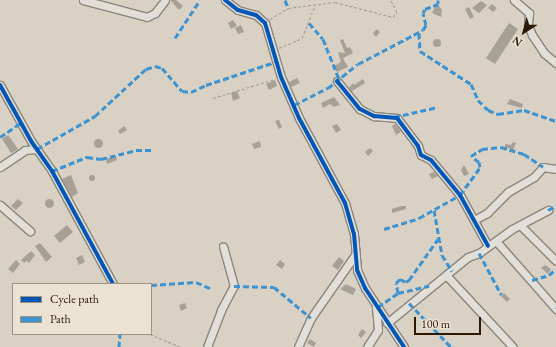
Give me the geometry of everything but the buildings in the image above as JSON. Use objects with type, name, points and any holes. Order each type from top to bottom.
[{"type":"street","points":[[83,0],[147,17],[155,12],[165,0]]},
{"type":"street","points":[[225,0],[238,10],[256,15],[265,23],[275,49],[282,77],[318,156],[345,203],[354,234],[357,270],[387,323],[404,347]]},
{"type":"street","points":[[514,0],[529,13],[528,25],[532,35],[544,53],[556,63]]},
{"type":"street","points":[[337,82],[360,109],[374,116],[397,118],[418,146],[421,155],[431,160],[460,195],[488,246]]},
{"type":"street","points":[[0,85],[37,149],[52,171],[112,283]]},
{"type":"street","points":[[0,167],[25,150],[37,149]]},
{"type":"street","points":[[474,220],[490,210],[508,192],[527,182],[543,167],[556,169]]},
{"type":"street","points":[[0,205],[30,231]]},
{"type":"street","points":[[387,323],[429,286],[446,275],[468,257],[548,210]]},
{"type":"street","points":[[520,226],[556,261]]},
{"type":"street","points":[[496,241],[556,309]]},
{"type":"street","points":[[208,347],[218,316],[234,286],[223,246]]},
{"type":"street","points":[[298,347],[312,318],[355,255]]},
{"type":"street","points":[[446,275],[513,347]]},
{"type":"street","points":[[366,347],[378,330],[376,304]]},
{"type":"path","points":[[265,23],[288,8],[335,2],[348,4],[388,17],[393,17],[397,12],[391,0]]},
{"type":"path","points":[[275,49],[302,38],[316,4]]},
{"type":"path","points":[[213,98],[282,77]]},
{"type":"path","points":[[152,335],[181,347]]},
{"type":"marked path","points":[[175,38],[200,0]]},
{"type":"marked path","points":[[285,0],[288,8]]},
{"type":"marked path","points":[[294,105],[328,88],[358,64],[423,30],[426,25],[423,13],[425,9],[438,4],[438,0]]},
{"type":"marked path","points":[[309,23],[323,39],[339,79]]},
{"type":"marked path","points":[[419,33],[420,51],[471,84],[478,100],[488,110],[498,114],[524,110],[556,121]]},
{"type":"marked path","points":[[37,149],[95,116],[146,69],[155,66],[162,68],[182,91],[191,92],[206,85],[278,61]]},
{"type":"marked path","points":[[394,117],[438,107]]},
{"type":"marked path","points":[[0,137],[21,123]]},
{"type":"marked path","points":[[384,229],[419,218],[460,195],[480,167],[479,162],[471,156],[482,149],[501,147],[524,154],[543,167]]},
{"type":"marked path","points":[[52,171],[87,157],[101,159],[136,150],[154,150]]},
{"type":"marked path","points":[[548,210],[556,206]]},
{"type":"marked path","points":[[434,210],[442,255],[452,271]]},
{"type":"marked path","points":[[398,293],[396,283],[400,279],[406,282],[409,280],[438,239]]},
{"type":"marked path","points":[[479,253],[501,294]]},
{"type":"marked path","points":[[532,280],[549,275],[556,269]]},
{"type":"marked path","points":[[152,285],[196,282],[212,289]]},
{"type":"marked path","points":[[234,286],[274,287],[311,318]]},
{"type":"marked path","points":[[378,307],[398,293],[429,286]]},
{"type":"marked path","points":[[409,303],[451,347]]},
{"type":"marked path","points":[[119,347],[120,335]]},
{"type":"cycle path","points":[[225,0],[238,10],[256,15],[265,23],[281,77],[299,118],[345,203],[354,234],[357,270],[365,288],[404,347]]},
{"type":"cycle path","points":[[337,81],[360,109],[374,116],[397,118],[418,146],[421,155],[431,160],[460,195],[488,246]]},
{"type":"cycle path","points":[[0,85],[31,141],[52,171],[112,283]]}]
